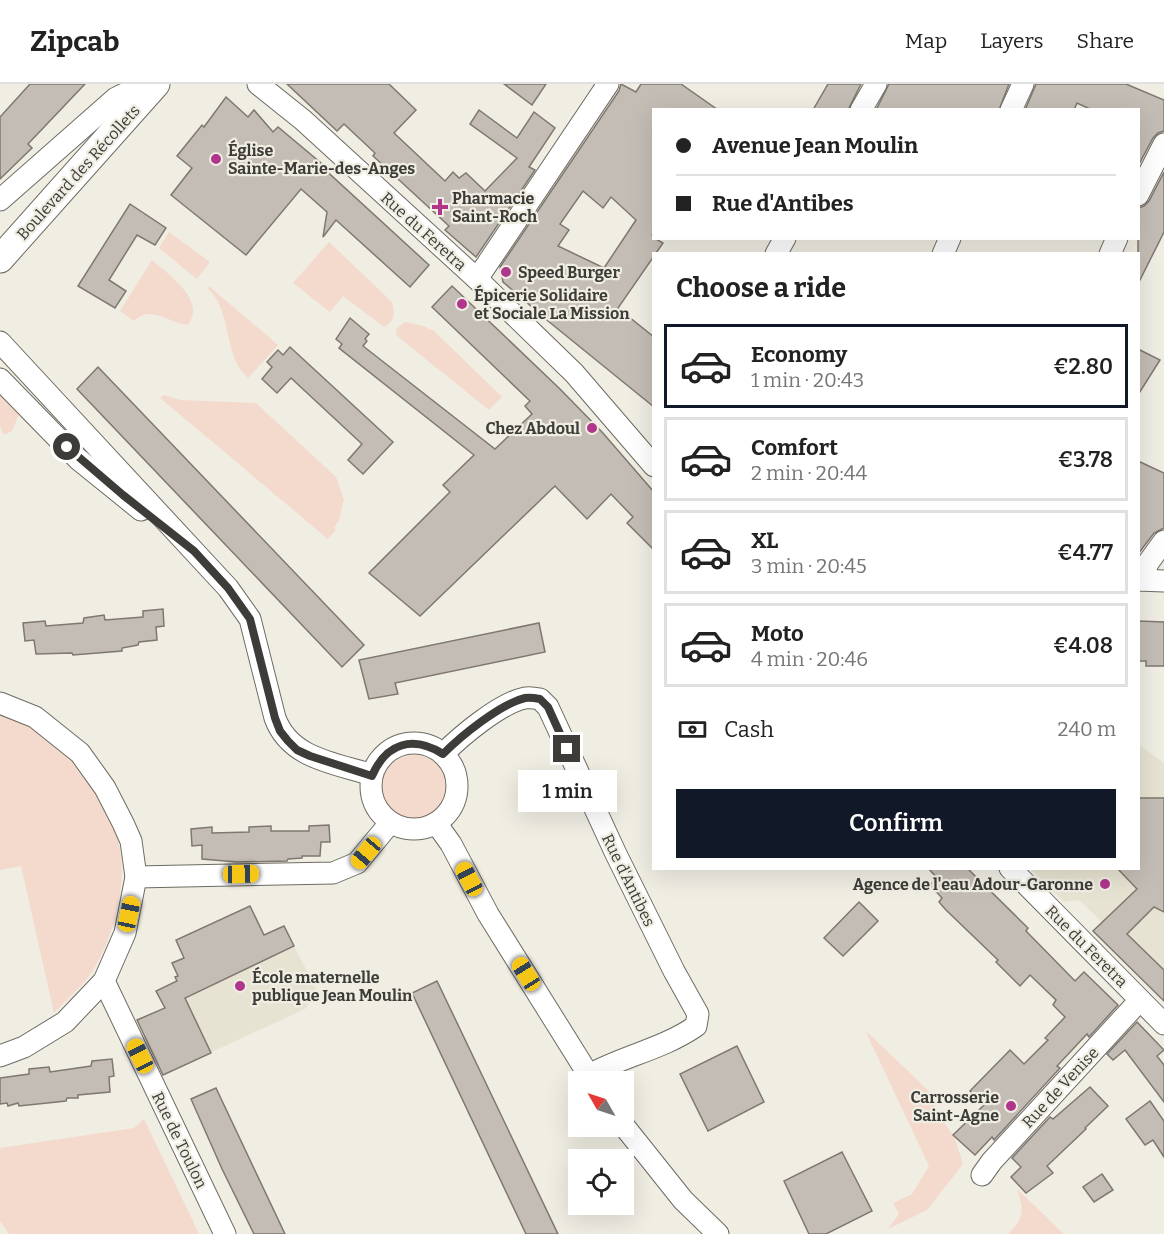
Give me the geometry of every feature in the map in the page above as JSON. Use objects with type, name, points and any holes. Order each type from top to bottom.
[{"type":"main road","name":"Boulevard des Récollets","points":[[0,259],[156,84]]},
{"type":"street","points":[[0,200],[116,98],[145,84]]},
{"type":"street","name":"Rue du Feretra","points":[[258,84],[303,120],[477,279],[574,373],[650,454]]},
{"type":"street","points":[[477,279],[607,84]]},
{"type":"street","points":[[862,108],[876,84]]},
{"type":"street","points":[[1012,108],[1023,84]]},
{"type":"street","points":[[1140,191],[1164,144]]},
{"type":"street","points":[[37,168],[60,191]]},
{"type":"street","points":[[0,342],[228,588],[250,619],[280,731],[297,750],[372,776]]},
{"type":"street","points":[[0,379],[78,459],[194,551]]},
{"type":"street","points":[[1164,540],[1148,563],[1140,580],[1164,581]]},
{"type":"street","name":"Rue d'Antibes","points":[[443,754],[459,737],[504,707],[526,698],[540,699],[548,707],[616,854],[698,1014],[696,1026],[678,1038],[607,1065],[600,1071]]},
{"type":"street","points":[[0,703],[34,717],[80,753],[105,788],[123,823],[131,841],[136,877],[125,933],[104,981],[65,1022],[24,1047],[0,1056]]},
{"type":"street","points":[[409,744],[421,744],[443,754],[455,773],[456,796],[452,807],[436,823],[425,828],[413,830],[390,823],[376,807],[371,786],[377,764],[397,747],[409,744]]},
{"type":"street","points":[[136,877],[333,873],[357,864],[390,823]]},
{"type":"street","points":[[436,823],[451,844],[488,914],[587,1071]]},
{"type":"street","name":"Rue du Feretra","points":[[1012,870],[1164,1024]]},
{"type":"street","name":"Rue de Toulon","points":[[104,981],[225,1234]]},
{"type":"street","name":"Rue de Venise","points":[[982,1175],[992,1161],[1140,1000]]},
{"type":"street","points":[[633,1137],[683,1200],[718,1234]]},
{"type":"shaded area","points":[[169,232],[210,262],[197,279],[159,248]]},
{"type":"shaded area","points":[[329,242],[392,302],[393,316],[388,325],[384,327],[343,296],[330,312],[293,283]]},
{"type":"shaded area","points":[[152,260],[183,288],[189,297],[193,306],[193,316],[188,325],[153,314],[140,316],[134,321],[120,311]]},
{"type":"shaded area","points":[[209,286],[278,345],[248,378],[239,368],[234,357],[220,306],[208,289]]},
{"type":"shaded area","points":[[405,322],[434,331],[502,397],[489,410],[397,336],[396,329]]},
{"type":"shaded area","points":[[0,385],[22,407],[12,431],[4,435],[0,427]]},
{"type":"shaded area","points":[[164,395],[180,400],[256,403],[336,477],[344,500],[339,520],[334,528],[336,530],[328,539],[160,398]]},
{"type":"shaded area","points":[[0,709],[32,725],[62,747],[95,790],[113,824],[118,841],[122,877],[110,934],[91,973],[54,1013],[21,866],[0,870]]},
{"type":"shaded area","name":"Agence de l'eau Adour-Garonne","points":[[1140,746],[1164,763],[1164,1001],[1093,931],[1102,922],[1079,900],[1064,902],[1032,870],[1140,870]]},
{"type":"shaded area","points":[[408,755],[420,755],[437,764],[444,775],[446,787],[444,799],[437,810],[420,819],[408,819],[396,814],[387,805],[382,793],[382,781],[387,769],[396,760]]},
{"type":"shaded area","name":"École maternelle publique Jean Moulin","points":[[250,906],[264,935],[284,926],[317,991],[305,1009],[162,1075],[137,1021],[165,1008],[156,991],[177,981],[178,976],[172,963],[184,957],[176,940]]},
{"type":"shaded area","points":[[865,1030],[932,1094],[936,1112],[954,1136],[963,1164],[927,1210],[888,1229],[899,1214],[893,1203],[912,1194],[929,1166]]},
{"type":"shaded area","points":[[144,1119],[199,1234],[9,1234],[0,1221],[0,1148],[134,1128]]},
{"type":"shaded area","points":[[1017,1189],[1064,1234],[1008,1234],[1018,1223],[1022,1213]]},
{"type":"building","points":[[30,84],[85,84],[28,144],[32,148],[0,179],[0,117]]},
{"type":"building","points":[[287,84],[389,84],[416,110],[394,133],[445,181],[453,172],[459,178],[466,173],[485,191],[517,158],[470,124],[479,110],[517,138],[534,112],[555,128],[529,167],[535,170],[476,257],[445,230],[449,226],[373,156],[375,153],[344,124],[337,131]]},
{"type":"building","points":[[504,84],[546,84],[532,105]]},
{"type":"building","points":[[621,84],[636,92],[641,84],[681,84],[715,108],[652,108],[652,240],[663,243],[657,252],[652,252],[652,259],[618,308],[652,335],[652,405],[503,282],[500,267],[619,91]],"holes":[[[583,191],[603,208],[611,197],[636,220],[604,268],[558,246],[569,230],[560,224]]]},
{"type":"building","points":[[828,84],[861,84],[849,108],[814,108]]},
{"type":"building","points":[[889,84],[1009,84],[1000,108],[877,108]]},
{"type":"building","points":[[1036,84],[1126,84],[1164,100],[1164,131],[1153,138],[1140,162],[1140,108],[1088,108],[1077,103],[1075,108],[1026,108]]},
{"type":"building","points":[[226,97],[248,117],[254,110],[273,132],[278,127],[321,163],[320,165],[429,265],[410,287],[336,220],[323,237],[327,212],[301,189],[246,255],[171,195],[192,168],[177,156],[202,125],[204,127]]},
{"type":"building","points":[[1164,172],[1164,232],[1140,280],[1138,240],[1140,240],[1140,207],[1149,201]]},
{"type":"building","points":[[130,204],[166,228],[155,245],[137,235],[109,280],[126,291],[115,308],[78,286]]},
{"type":"building","points":[[452,286],[602,432],[652,490],[652,548],[627,523],[633,517],[611,494],[587,519],[555,486],[420,616],[369,573],[450,492],[443,485],[474,455],[339,348],[342,344],[336,339],[350,318],[369,334],[363,346],[495,449],[532,414],[525,406],[530,401],[432,307]]},
{"type":"building","points":[[290,347],[393,442],[363,474],[348,460],[362,444],[291,378],[277,393],[262,379],[272,367],[267,362],[278,350],[283,355]]},
{"type":"building","points":[[1140,350],[1160,360],[1140,392]]},
{"type":"building","points":[[98,367],[364,645],[342,667],[77,389]]},
{"type":"building","points":[[1140,462],[1164,473],[1164,528],[1154,533],[1140,551]]},
{"type":"building","points":[[163,609],[164,626],[156,627],[157,640],[139,642],[138,645],[122,648],[122,651],[73,655],[72,653],[36,654],[34,640],[25,641],[23,623],[45,621],[46,626],[83,623],[84,618],[104,615],[105,620],[143,617],[143,611]]},
{"type":"building","points":[[1140,621],[1164,622],[1164,666],[1146,666],[1146,661],[1140,661]]},
{"type":"building","points":[[539,623],[545,652],[395,683],[398,694],[369,699],[359,660]]},
{"type":"building","points":[[1140,798],[1164,798],[1164,912],[1154,907],[1127,934],[1164,970],[1164,1001],[1093,931],[1137,889],[1119,870],[1140,870]]},
{"type":"building","points":[[329,825],[330,842],[321,842],[320,856],[302,856],[302,858],[287,861],[237,862],[202,859],[202,845],[192,846],[191,829],[212,827],[212,833],[249,832],[249,827],[271,826],[271,831],[309,831],[309,826]]},
{"type":"building","points":[[930,870],[969,870],[1028,928],[1026,931],[1075,981],[1084,972],[1118,1005],[1089,1037],[1087,1034],[1057,1066],[1060,1068],[994,1140],[992,1137],[975,1155],[953,1135],[984,1105],[970,1091],[1010,1050],[1024,1064],[1048,1040],[1045,1038],[1065,1017],[1053,1005],[1056,1000],[1030,975],[1020,986],[996,962],[998,960],[946,910],[939,902],[942,898],[930,885],[937,878]]},
{"type":"building","points":[[859,902],[878,921],[843,956],[824,938]]},
{"type":"building","points":[[250,906],[264,935],[284,926],[294,946],[185,998],[211,1053],[163,1075],[137,1020],[165,1008],[156,991],[177,981],[175,977],[178,976],[172,963],[184,958],[176,940]]},
{"type":"building","points":[[437,981],[558,1234],[526,1234],[412,993]]},
{"type":"building","points":[[1137,1022],[1164,1050],[1157,1056],[1164,1065],[1164,1102],[1125,1050],[1113,1060],[1107,1054]]},
{"type":"building","points":[[737,1046],[764,1102],[708,1131],[680,1074]]},
{"type":"building","points":[[112,1059],[114,1076],[109,1077],[110,1092],[78,1095],[78,1098],[67,1098],[66,1101],[19,1106],[18,1103],[8,1106],[7,1103],[0,1104],[0,1078],[29,1074],[29,1069],[49,1067],[50,1072],[91,1066],[92,1061]]},
{"type":"building","points":[[1090,1087],[1108,1106],[1047,1166],[1053,1173],[1026,1193],[1011,1177],[1021,1167],[1012,1158],[1050,1117],[1053,1119]]},
{"type":"building","points":[[216,1088],[285,1234],[254,1234],[222,1169],[191,1099]]},
{"type":"building","points":[[1150,1101],[1164,1121],[1164,1157],[1153,1140],[1145,1145],[1126,1119]]},
{"type":"building","points":[[842,1152],[872,1211],[826,1234],[809,1234],[784,1181]]},
{"type":"building","points":[[1102,1174],[1113,1190],[1094,1202],[1083,1187]]},
{"type":"place","name":"Église Sainte-Marie-des-Anges","points":[[216,159]]},
{"type":"place","name":"Pharmacie Saint-Roch","points":[[440,207]]},
{"type":"place","name":"Speed Burger","points":[[506,272]]},
{"type":"place","name":"Épicerie Solidaire et Sociale La Mission","points":[[462,304]]},
{"type":"place","name":"Chez Abdoul","points":[[592,428]]},
{"type":"place","name":"Agence de l'eau Adour-Garonne","points":[[1105,884]]},
{"type":"place","name":"École maternelle publique Jean Moulin","points":[[240,986]]},
{"type":"place","name":"Carrosserie Saint-Agne","points":[[1011,1106]]},
{"type":"route","points":[[67,447],[78,459],[194,551],[228,588],[250,619],[280,731],[297,750],[372,776],[377,764],[397,747],[421,744],[443,754],[459,737],[504,707],[526,698],[540,699],[548,707],[567,749]]}]
